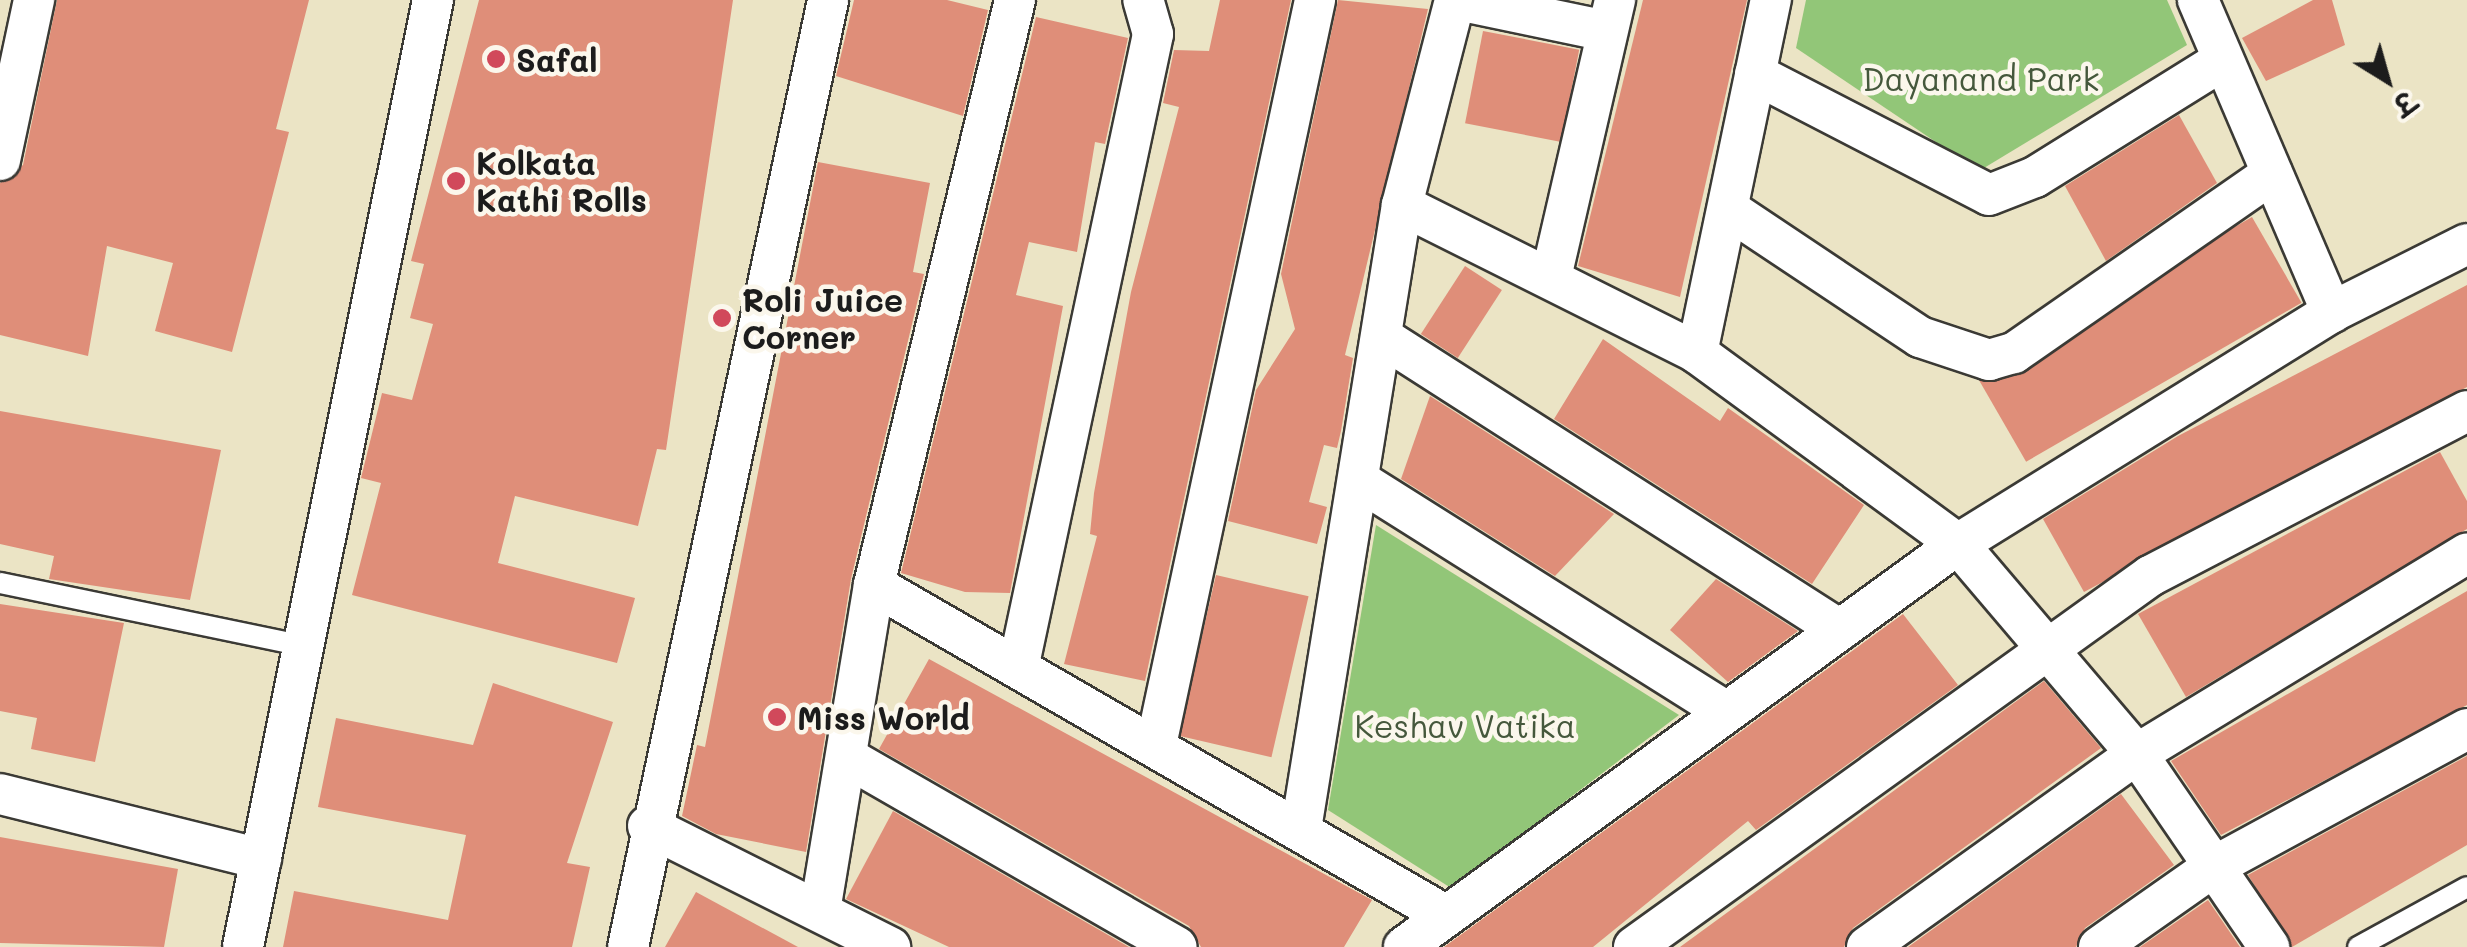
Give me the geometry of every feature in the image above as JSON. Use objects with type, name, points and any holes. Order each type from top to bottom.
[{"type":"street","points":[[0,160],[11,57],[34,0]]},
{"type":"street","points":[[244,947],[433,0]]},
{"type":"street","points":[[628,947],[648,826],[828,0]]},
{"type":"street","points":[[821,905],[874,585],[1015,0]]},
{"type":"street","points":[[1018,664],[1153,34],[1144,0]]},
{"type":"street","points":[[1156,745],[1315,0]]},
{"type":"street","points":[[1300,830],[1362,483],[1402,205],[1456,0],[1611,16],[1552,273]]},
{"type":"street","points":[[1698,353],[1771,0]]},
{"type":"street","points":[[2198,0],[2332,312]]},
{"type":"street","points":[[1755,74],[1989,195],[2036,178],[2224,60]]},
{"type":"street","points":[[1728,209],[1920,338],[1988,360],[2014,354],[2272,174]]},
{"type":"street","points":[[1402,205],[1552,273],[1698,353],[1958,544],[2054,648],[2137,754],[2269,947]]},
{"type":"street","points":[[1404,947],[1958,544],[2332,312],[2467,244]]},
{"type":"street","points":[[1384,339],[1840,630]]},
{"type":"street","points":[[1634,947],[2216,535],[2467,411]]},
{"type":"street","points":[[1362,483],[1726,712]]},
{"type":"street","points":[[1867,947],[2137,754],[2467,553]]},
{"type":"street","points":[[874,585],[1018,664],[1446,914]]},
{"type":"street","points":[[2099,947],[2213,867],[2467,730]]},
{"type":"street","points":[[848,758],[1177,947]]},
{"type":"street","points":[[0,794],[261,859]]},
{"type":"street","points":[[648,826],[821,905],[890,947]]},
{"type":"lane","points":[[0,583],[304,646]]},
{"type":"lane","points":[[2358,947],[2467,887]]},
{"type":"green space","name":"Dayanand Park","points":[[1806,0],[2167,0],[2187,45],[1979,171],[1796,48]]},
{"type":"green space","name":"Keshav Vatika","points":[[1376,525],[1679,715],[1451,888],[1328,810]]},
{"type":"building","points":[[57,0],[309,0],[276,129],[289,132],[232,352],[155,331],[173,263],[107,246],[88,356],[0,335],[0,183],[23,165]]},
{"type":"building","points":[[479,0],[733,0],[666,450],[657,449],[638,526],[515,496],[498,563],[635,598],[617,663],[352,595],[381,483],[361,478],[382,393],[412,400],[433,324],[410,318],[424,264],[411,261]]},
{"type":"building","points":[[854,0],[947,0],[988,10],[963,116],[836,76]]},
{"type":"building","points":[[1220,0],[1291,0],[1145,681],[1064,664],[1097,536],[1090,534],[1094,493],[1131,292],[1179,107],[1163,103],[1174,50],[1209,51]]},
{"type":"building","points":[[1338,0],[1428,9],[1345,355],[1353,358],[1337,448],[1324,445],[1309,502],[1327,507],[1317,544],[1228,521],[1256,390],[1295,329],[1281,274]]},
{"type":"building","points":[[1643,0],[1747,0],[1680,297],[1578,266]]},
{"type":"building","points":[[2313,0],[2332,0],[2345,45],[2266,81],[2242,38]]},
{"type":"building","points":[[1036,17],[1128,38],[1105,144],[1095,142],[1077,252],[1029,242],[1016,295],[1063,306],[1010,593],[965,592],[901,573]]},
{"type":"building","points":[[1483,31],[1579,50],[1561,142],[1465,123]]},
{"type":"building","points":[[2179,115],[2217,183],[2106,261],[2065,186]]},
{"type":"building","points":[[818,162],[930,183],[913,272],[924,274],[851,579],[806,852],[716,834],[682,816],[697,745],[705,747]]},
{"type":"building","points":[[2252,217],[2302,303],[2026,462],[1977,376]]},
{"type":"building","points":[[1465,266],[1502,290],[1458,358],[1421,334]]},
{"type":"building","points":[[2467,285],[2467,387],[2084,592],[2043,519],[2178,436]]},
{"type":"building","points":[[1603,339],[1720,421],[1728,408],[1864,505],[1812,584],[1554,419]]},
{"type":"building","points":[[1430,396],[1614,514],[1555,576],[1401,479]]},
{"type":"building","points":[[0,411],[221,450],[190,600],[49,579],[54,556],[0,544]]},
{"type":"building","points":[[2440,452],[2467,501],[2467,529],[2186,697],[2138,614]]},
{"type":"building","points":[[1216,575],[1309,596],[1271,757],[1179,736]]},
{"type":"building","points":[[1716,579],[1798,631],[1728,682],[1670,630]]},
{"type":"building","points":[[2467,591],[2467,705],[2221,835],[2171,761]]},
{"type":"building","points":[[0,604],[124,623],[95,762],[31,749],[37,718],[0,711]]},
{"type":"building","points":[[1903,614],[1958,685],[1756,830],[1748,821],[1593,947],[1444,947]]},
{"type":"building","points":[[929,659],[1372,900],[1344,947],[1201,947],[1189,926],[879,749]]},
{"type":"building","points":[[2044,681],[2101,748],[1853,928],[1844,947],[1680,947]]},
{"type":"building","points":[[493,683],[613,722],[567,863],[590,867],[572,947],[283,947],[294,891],[448,920],[466,835],[318,807],[336,718],[473,745]]},
{"type":"building","points":[[2467,756],[2467,845],[2292,947],[2248,875]]},
{"type":"building","points":[[2121,794],[2174,865],[2085,928],[2076,947],[1908,947]]},
{"type":"building","points":[[893,811],[1129,947],[949,947],[846,899]]},
{"type":"building","points":[[0,837],[178,869],[164,947],[0,943]]},
{"type":"building","points":[[696,892],[798,947],[665,947]]},
{"type":"building","points":[[2208,900],[2240,947],[2140,947]]},
{"type":"place","name":"Safal","points":[[496,59]]},
{"type":"place","name":"Kolkata Kathi Rolls","points":[[456,181]]},
{"type":"place","name":"Roli Juice Corner","points":[[722,318]]},
{"type":"place","name":"Miss World","points":[[777,717]]}]
